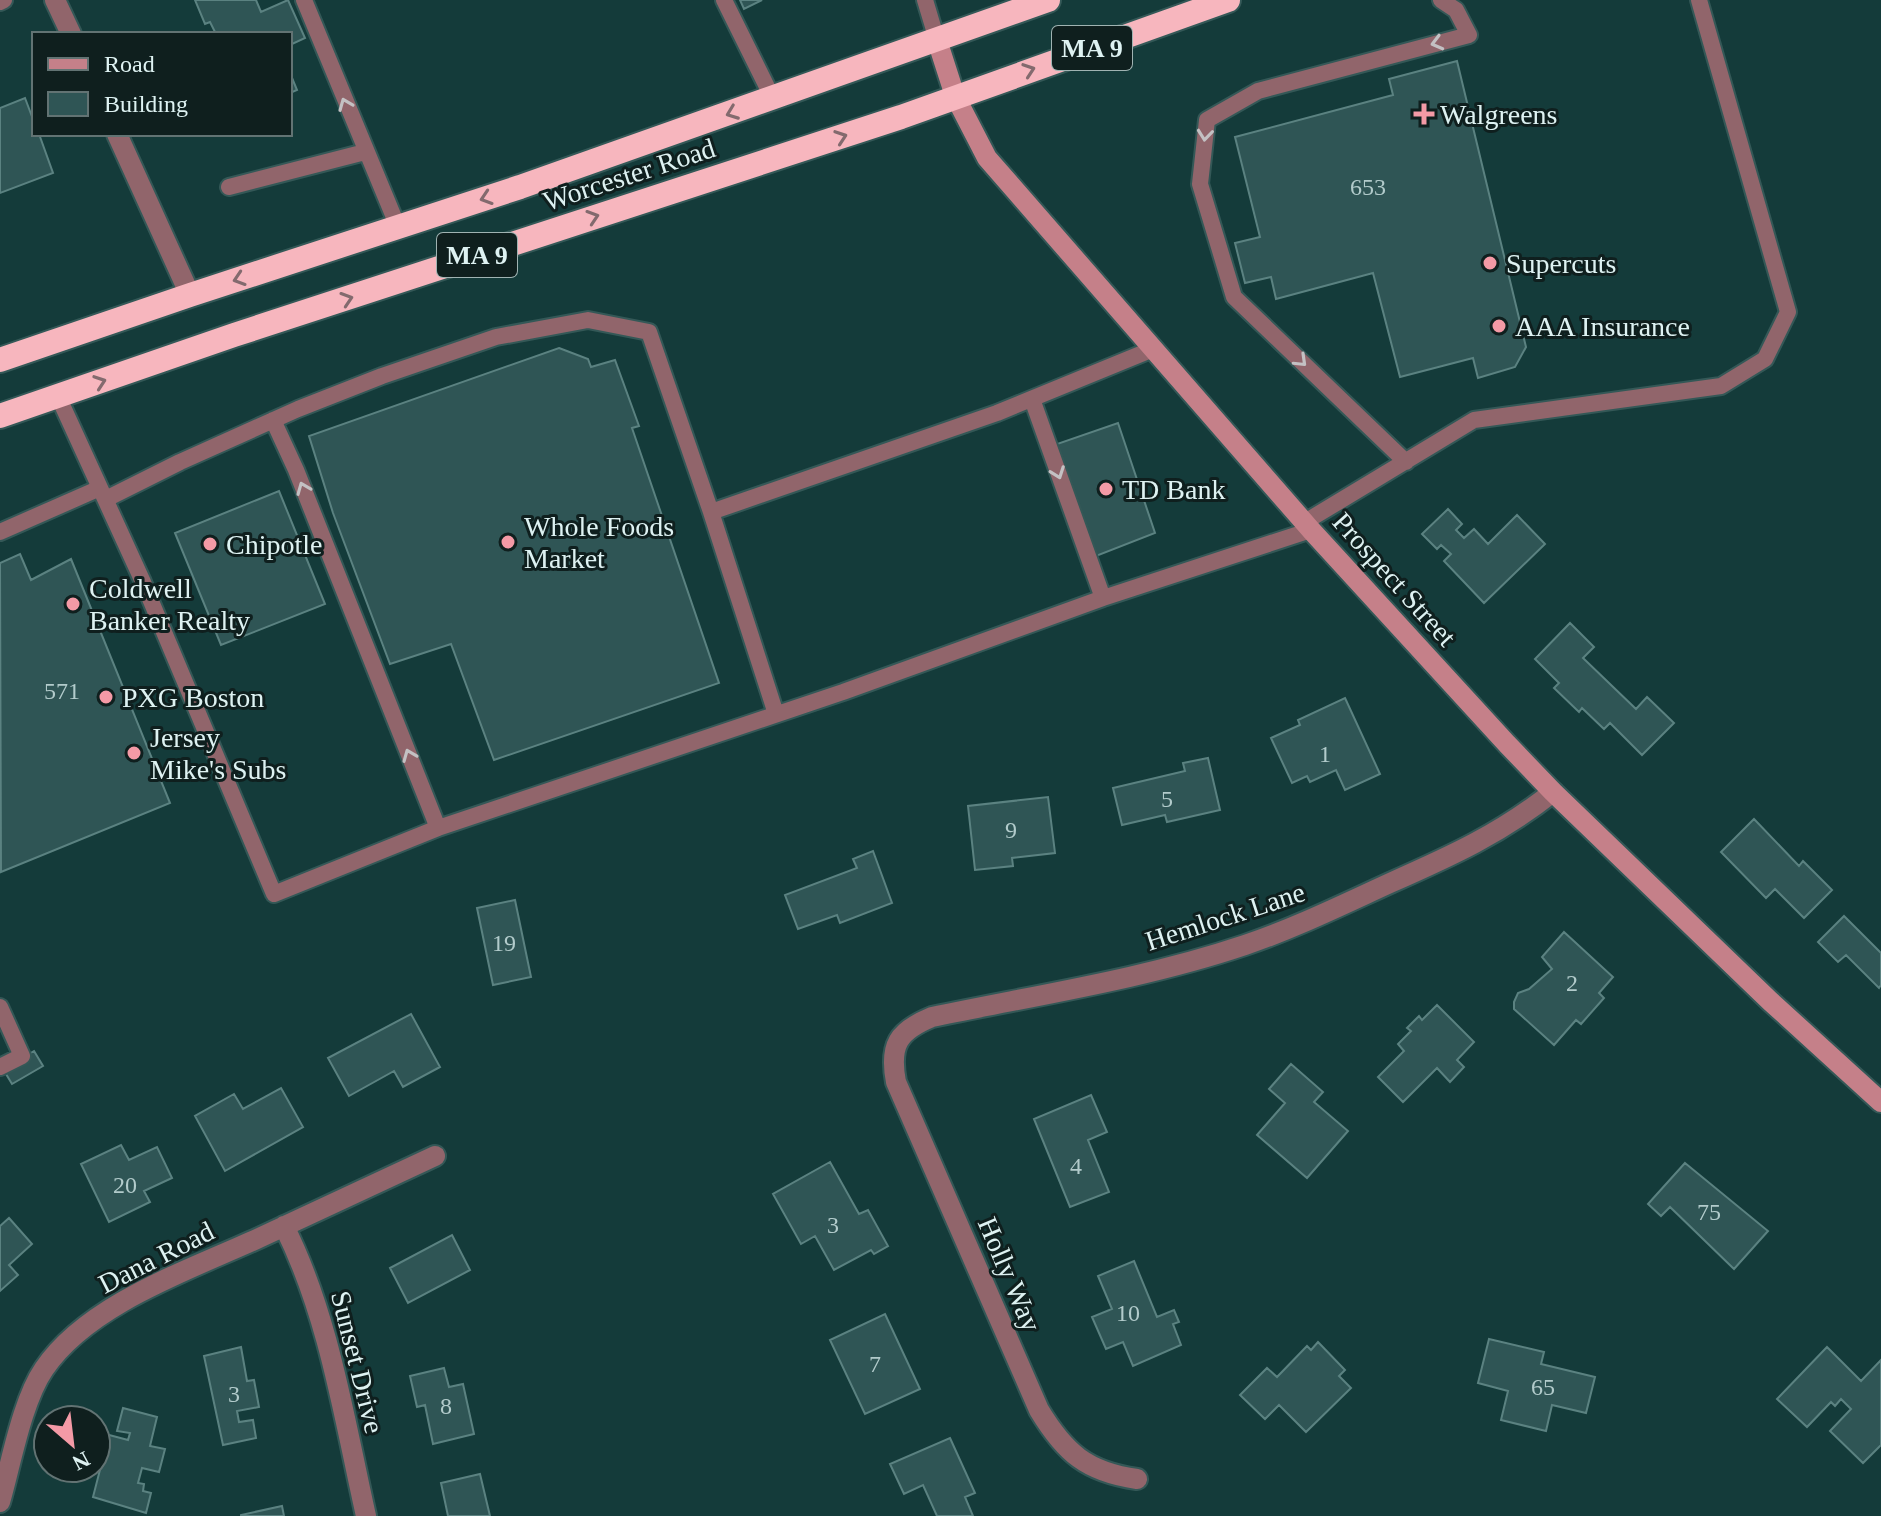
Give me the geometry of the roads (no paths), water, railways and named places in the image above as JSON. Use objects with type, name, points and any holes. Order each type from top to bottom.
[{"type":"highway","name":"Worcester Road","points":[[0,360],[549,177],[1048,0]]},
{"type":"highway","name":"Worcester Road","points":[[0,416],[234,335],[901,117],[1228,0]]},
{"type":"street","points":[[55,0],[70,32]]},
{"type":"street","name":"Prospect Street","points":[[937,40],[955,96],[987,158],[1308,526],[1553,792],[1770,1001],[1881,1102]]},
{"type":"street","points":[[118,136],[190,295]]},
{"type":"street","name":"Hemlock Lane","points":[[896,1042],[911,1026],[932,1017],[1180,965],[1246,945],[1474,845],[1529,811],[1553,792]]},
{"type":"street","name":"Holly Way","points":[[896,1042],[892,1063],[896,1082],[1039,1410],[1054,1436],[1074,1456],[1114,1476],[1137,1479]]},
{"type":"street","name":"Dana Road","points":[[0,1502],[27,1407],[41,1373],[59,1348],[88,1325],[159,1283],[435,1156]]},
{"type":"street","name":"Sunset Drive","points":[[284,1226],[299,1255],[321,1320],[366,1516]]},
{"type":"lane","points":[[304,0],[398,227]]},
{"type":"lane","points":[[724,0],[772,97]]},
{"type":"lane","points":[[925,0],[937,40]]},
{"type":"lane","points":[[1406,462],[1234,297],[1200,184],[1207,120],[1258,91],[1469,35],[1456,10],[1441,0]]},
{"type":"lane","points":[[58,396],[143,582],[274,894],[438,828],[776,714],[1308,526],[1474,420],[1721,386],[1765,359],[1788,312],[1699,0]]},
{"type":"lane","points":[[229,187],[365,152]]},
{"type":"lane","points":[[0,532],[103,494],[382,376],[496,337],[588,320],[649,332],[776,714]]},
{"type":"lane","points":[[711,512],[920,442],[1153,349]]},
{"type":"lane","points":[[1032,399],[1103,598]]},
{"type":"lane","points":[[273,420],[296,470],[438,828]]},
{"type":"lane","points":[[0,1007],[22,1056],[0,1067]]},
{"type":"place","name":"Walgreens","points":[[1424,114]]},
{"type":"place","name":"Supercuts","points":[[1490,263]]},
{"type":"place","name":"AAA Insurance","points":[[1499,326]]},
{"type":"place","name":"TD Bank","points":[[1106,489]]},
{"type":"place","name":"Whole Foods Market","points":[[508,542]]},
{"type":"place","name":"Chipotle","points":[[210,544]]},
{"type":"place","name":"Coldwell Banker Realty","points":[[73,604]]},
{"type":"place","name":"PXG Boston","points":[[106,697]]},
{"type":"place","name":"Jersey Mike's Subs","points":[[134,753]]}]
